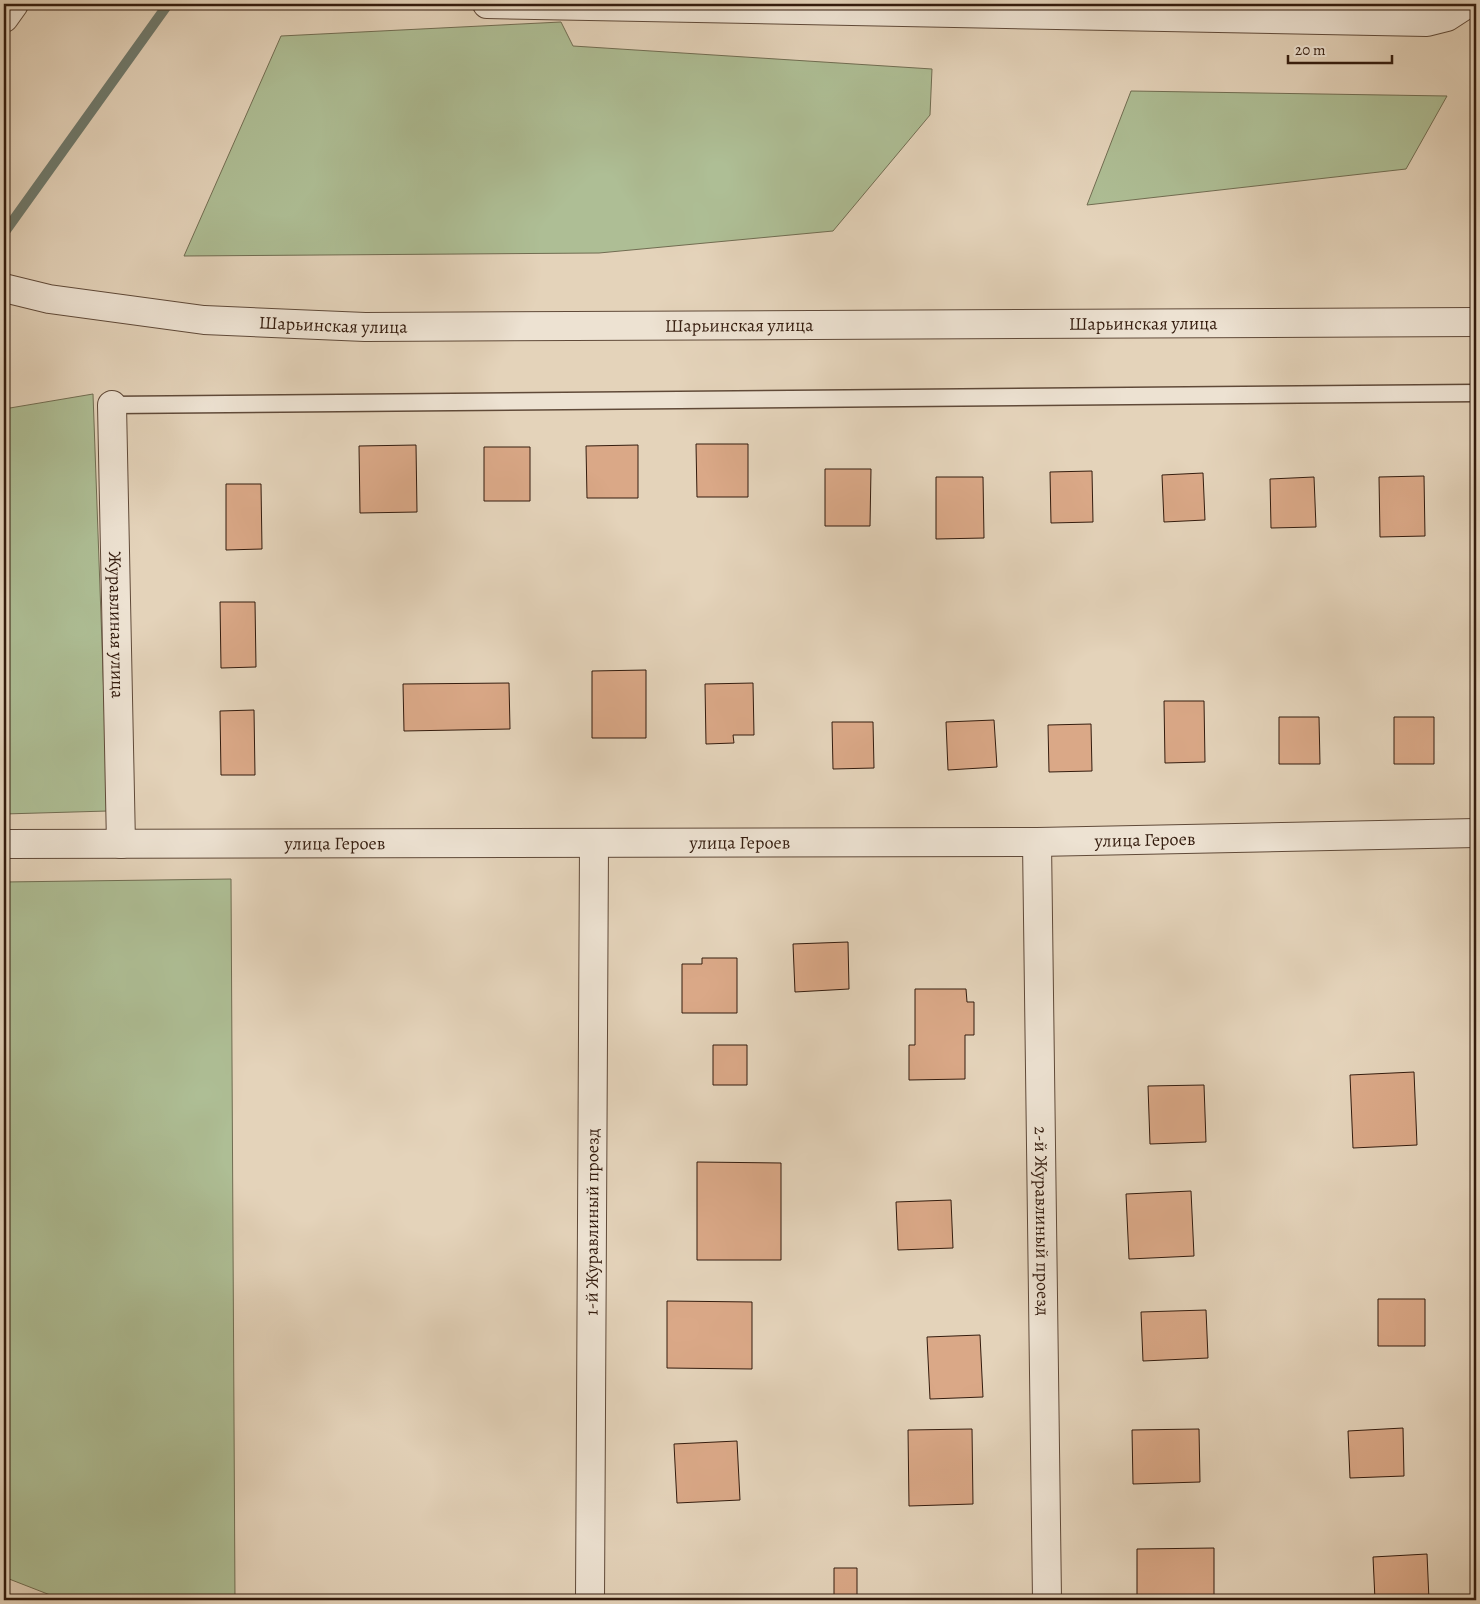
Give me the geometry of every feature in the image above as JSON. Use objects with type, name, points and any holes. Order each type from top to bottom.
[{"type":"street","points":[[4,18],[14,4]]},
{"type":"street","points":[[487,4],[877,7],[1427,22],[1448,17],[1467,4]]},
{"type":"street","name":"Шарьинская улица","points":[[4,288],[49,299],[204,320],[365,327],[1476,322]]},
{"type":"street","name":"Журавлиная улица","points":[[112,405],[121,844]]},
{"type":"street","name":"улица Героев","points":[[4,844],[1037,842],[1476,833]]},
{"type":"street","name":"2-й Журавлиный проезд","points":[[1037,842],[1047,1600]]},
{"type":"street","name":"1-й Журавлиный проезд","points":[[590,1600],[594,844]]},
{"type":"lane","points":[[112,405],[1476,393]]},
{"type":"green space","points":[[561,22],[573,46],[932,69],[930,115],[833,231],[599,253],[184,256],[281,36]]},
{"type":"green space","points":[[1131,91],[1447,96],[1406,169],[1087,205]]},
{"type":"green space","points":[[93,394],[108,811],[4,814],[4,409]]},
{"type":"green space","points":[[231,879],[235,1600],[63,1600],[4,1577],[4,882]]},
{"type":"building","points":[[696,444],[748,444],[748,497],[697,497]]},
{"type":"building","points":[[416,445],[417,512],[360,513],[359,446]]},
{"type":"building","points":[[638,445],[638,498],[587,498],[586,446]]},
{"type":"building","points":[[484,447],[530,447],[530,501],[484,501]]},
{"type":"building","points":[[825,469],[871,469],[870,526],[825,526]]},
{"type":"building","points":[[1092,471],[1093,522],[1051,523],[1050,472]]},
{"type":"building","points":[[1203,473],[1205,520],[1164,522],[1162,475]]},
{"type":"building","points":[[1424,476],[1425,536],[1380,537],[1379,477]]},
{"type":"building","points":[[936,477],[983,477],[984,538],[936,539]]},
{"type":"building","points":[[1314,477],[1316,527],[1271,528],[1270,479]]},
{"type":"building","points":[[226,484],[261,484],[262,549],[226,550]]},
{"type":"building","points":[[220,602],[255,602],[256,667],[221,668]]},
{"type":"building","points":[[646,670],[646,738],[592,738],[592,671]]},
{"type":"building","points":[[509,683],[510,729],[404,731],[403,684]]},
{"type":"building","points":[[753,683],[754,735],[733,735],[734,743],[706,744],[705,684]]},
{"type":"building","points":[[1164,701],[1204,701],[1205,762],[1165,763]]},
{"type":"building","points":[[254,710],[255,775],[221,775],[220,711]]},
{"type":"building","points":[[1279,717],[1319,717],[1320,764],[1279,764]]},
{"type":"building","points":[[1394,717],[1434,717],[1434,764],[1394,764]]},
{"type":"building","points":[[994,720],[997,767],[948,770],[946,722]]},
{"type":"building","points":[[832,722],[873,722],[874,768],[833,769]]},
{"type":"building","points":[[1091,724],[1092,771],[1049,772],[1048,725]]},
{"type":"building","points":[[848,942],[849,989],[795,992],[793,944]]},
{"type":"building","points":[[702,958],[737,958],[737,1013],[682,1013],[682,964],[702,964]]},
{"type":"building","points":[[915,989],[966,989],[967,1002],[974,1002],[974,1035],[965,1035],[965,1079],[909,1080],[909,1045],[915,1045]]},
{"type":"building","points":[[713,1045],[747,1045],[747,1085],[713,1085]]},
{"type":"building","points":[[1414,1072],[1417,1145],[1353,1148],[1350,1075]]},
{"type":"building","points":[[1204,1085],[1206,1142],[1150,1144],[1148,1086]]},
{"type":"building","points":[[697,1162],[781,1163],[781,1260],[697,1260]]},
{"type":"building","points":[[1191,1191],[1194,1256],[1129,1259],[1126,1194]]},
{"type":"building","points":[[951,1200],[953,1248],[898,1250],[896,1202]]},
{"type":"building","points":[[1378,1299],[1425,1299],[1425,1346],[1378,1346]]},
{"type":"building","points":[[667,1301],[752,1302],[752,1369],[667,1368]]},
{"type":"building","points":[[1206,1310],[1208,1358],[1143,1361],[1141,1312]]},
{"type":"building","points":[[980,1335],[983,1397],[930,1399],[927,1337]]},
{"type":"building","points":[[1403,1428],[1404,1476],[1350,1478],[1348,1431]]},
{"type":"building","points":[[972,1429],[973,1504],[909,1506],[908,1430]]},
{"type":"building","points":[[1199,1429],[1200,1482],[1133,1484],[1132,1430]]},
{"type":"building","points":[[737,1441],[740,1500],[677,1503],[674,1444]]},
{"type":"building","points":[[1214,1548],[1214,1600],[1137,1600],[1137,1549]]},
{"type":"building","points":[[1427,1554],[1429,1600],[1375,1600],[1373,1557]]},
{"type":"building","points":[[834,1568],[857,1568],[857,1596],[834,1596]]},
{"type":"building","points":[[720,1598],[720,1600],[665,1600]]},
{"type":"waterway","points":[[4,233],[166,7]]}]
